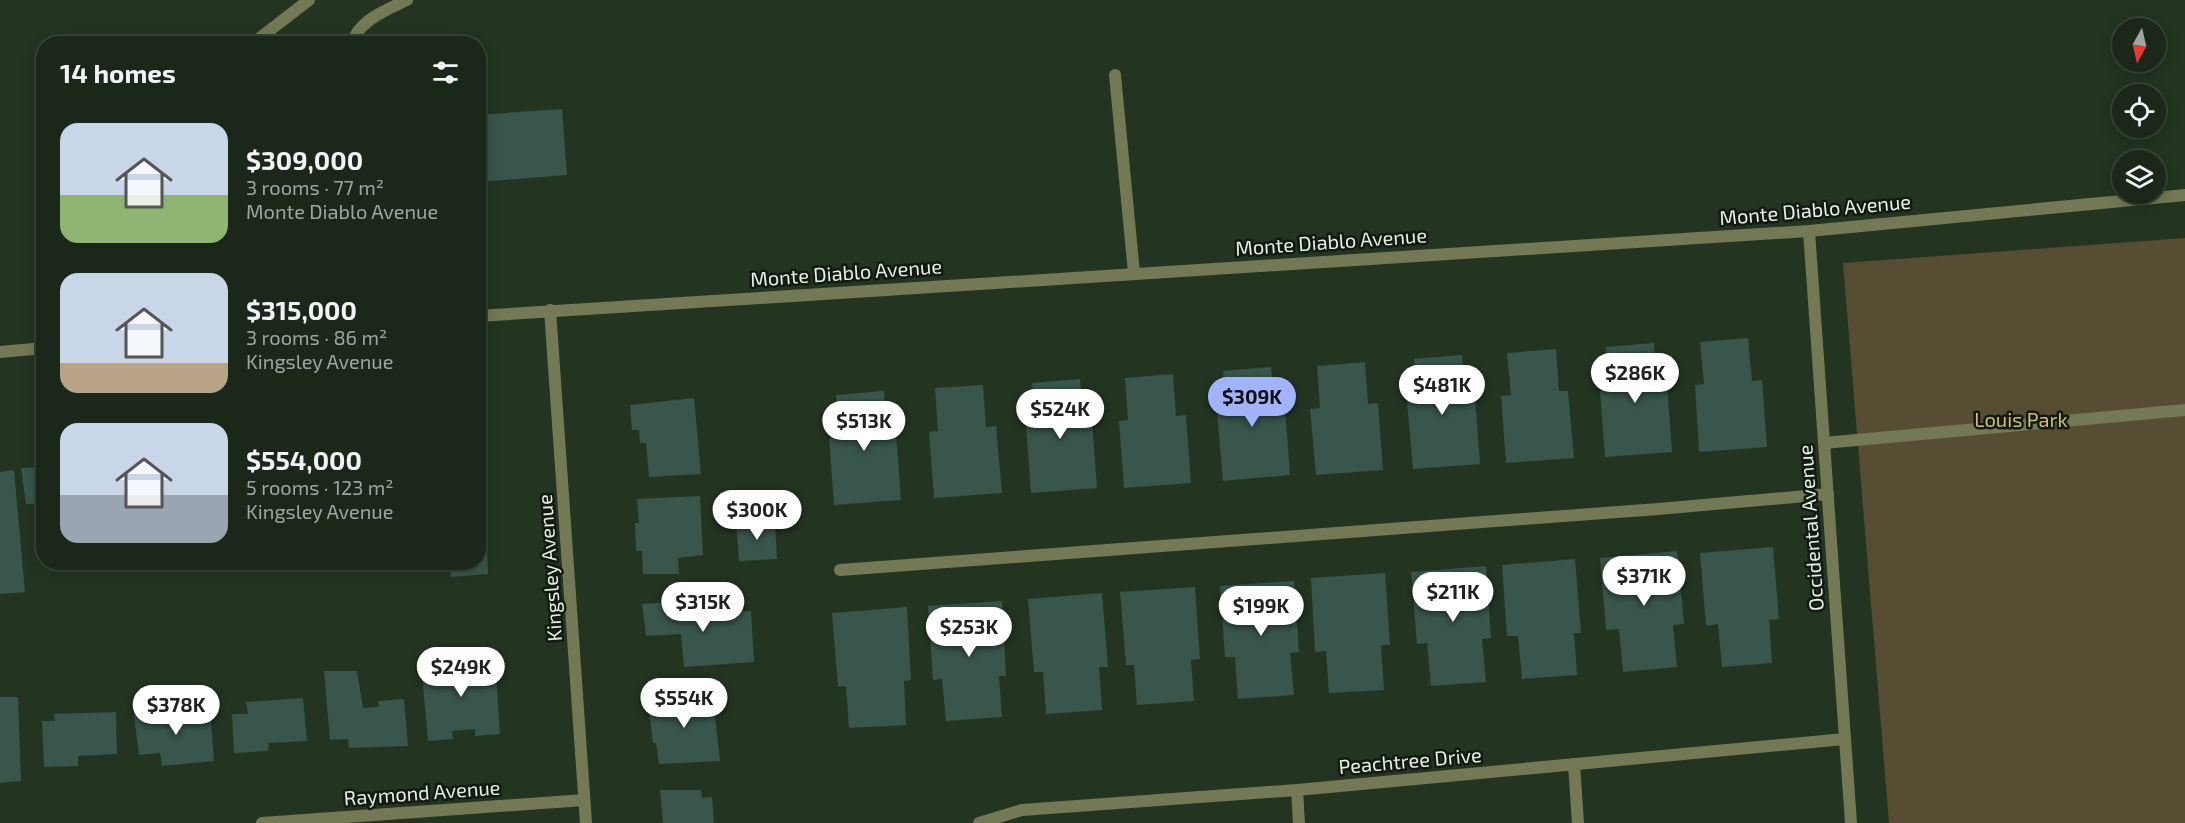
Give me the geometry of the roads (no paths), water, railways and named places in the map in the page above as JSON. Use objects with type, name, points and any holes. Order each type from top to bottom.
[{"type":"street","points":[[262,36],[309,0]]},
{"type":"street","points":[[354,36],[378,14],[408,0]]},
{"type":"street","points":[[1115,75],[1134,273]]},
{"type":"street","name":"Monte Diablo Avenue","points":[[486,315],[1809,231],[2185,195]]},
{"type":"street","name":"Occidental Avenue","points":[[1809,231],[1851,823]]},
{"type":"street","name":"Kingsley Avenue","points":[[550,310],[586,823]]},
{"type":"street","points":[[0,352],[36,349]]},
{"type":"street","points":[[1824,443],[2185,410]]},
{"type":"street","points":[[840,570],[1658,509],[1828,494]]},
{"type":"street","name":"Peachtree Drive","points":[[980,823],[1022,810],[1297,790],[1845,739]]},
{"type":"street","points":[[1574,764],[1578,823]]},
{"type":"street","points":[[1297,790],[1299,823]]},
{"type":"street","name":"Raymond Avenue","points":[[262,823],[584,800]]},
{"type":"park label","name":"Louis Park","points":[[2021,419]]}]
